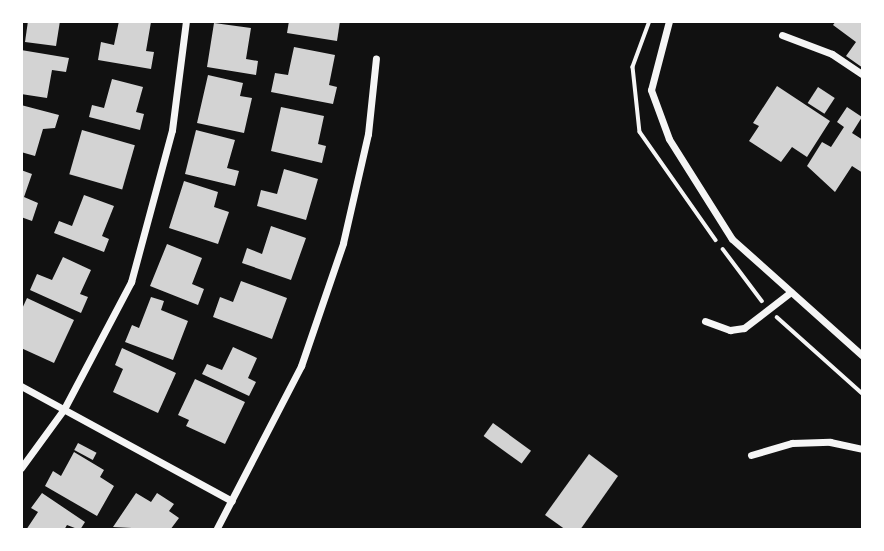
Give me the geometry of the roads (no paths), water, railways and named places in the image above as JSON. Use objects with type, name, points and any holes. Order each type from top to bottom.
[{"type":"street","points":[[21,468],[64,409],[131,282],[172,130],[186,21]]},
{"type":"street","points":[[669,21],[651,90],[669,139],[733,239],[863,356]]},
{"type":"street","points":[[782,35],[832,54],[863,75]]},
{"type":"street","points":[[216,530],[301,366],[343,243],[368,134],[376,58]]},
{"type":"street","points":[[705,321],[730,330],[744,328],[791,292]]},
{"type":"street","points":[[21,386],[232,501]]},
{"type":"street","points":[[751,455],[792,443],[830,442],[863,449]]}]
